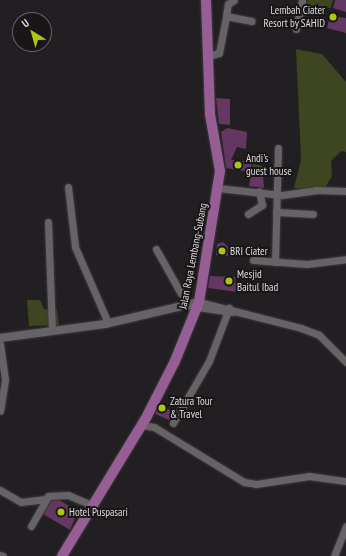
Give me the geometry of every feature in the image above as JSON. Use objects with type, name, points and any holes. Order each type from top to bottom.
[{"type":"main road","name":"Jalan Raya Lembang-Subang","points":[[62,556],[91,505],[147,416],[175,361],[191,305],[218,188],[219,154],[210,114],[206,0]]},
{"type":"street","points":[[208,56],[219,53],[228,4],[234,0]]},
{"type":"street","points":[[296,29],[302,0]]},
{"type":"street","points":[[226,16],[252,20]]},
{"type":"street","points":[[275,262],[278,148]]},
{"type":"street","points":[[68,188],[75,247],[108,323]]},
{"type":"street","points":[[218,188],[297,195],[316,190],[346,191]]},
{"type":"street","points":[[248,214],[262,205],[259,191]]},
{"type":"street","points":[[276,212],[313,214]]},
{"type":"street","points":[[48,222],[52,329]]},
{"type":"street","points":[[156,249],[191,305]]},
{"type":"street","points":[[254,260],[307,264],[346,260]]},
{"type":"street","points":[[0,338],[52,329],[108,323],[191,305],[229,310],[319,335],[346,362]]},
{"type":"street","points":[[173,423],[209,362],[229,310]]},
{"type":"street","points":[[0,344],[5,380],[0,411]]},
{"type":"street","points":[[147,416],[154,428]]},
{"type":"street","points":[[141,425],[154,428],[244,482],[256,484],[309,476],[346,481]]},
{"type":"street","points":[[0,490],[14,501],[68,496],[91,505]]},
{"type":"street","points":[[31,526],[46,499]]},
{"type":"street","points":[[334,556],[346,526]]},
{"type":"green space","points":[[308,0],[333,0],[331,8],[306,5]]},
{"type":"green space","points":[[296,49],[322,54],[346,82],[346,152],[341,151],[331,161],[332,176],[323,191],[294,188],[301,160]]},
{"type":"green space","points":[[253,164],[276,169],[274,176],[257,173],[252,170]]},
{"type":"green space","points":[[27,300],[40,300],[44,309],[57,310],[59,325],[29,326]]},
{"type":"building","points":[[335,0],[346,0],[346,12],[333,8]]},
{"type":"building","name":"Lembah Ciater Resort by SAHID","points":[[330,16],[346,18],[346,33],[327,28]]},
{"type":"building","points":[[216,98],[230,99],[230,125],[219,124]]},
{"type":"building","points":[[227,128],[247,132],[246,149],[237,147],[231,160],[252,162],[250,172],[226,168],[221,132]]},
{"type":"building","points":[[251,174],[263,176],[264,188],[249,186]]},
{"type":"building","name":"BRI Ciater","points":[[223,242],[228,247],[228,256],[216,255],[217,244]]},
{"type":"building","points":[[210,276],[235,277],[237,292],[208,288]]},
{"type":"building","name":"Zatura Tour & Travel","points":[[160,404],[173,412],[169,420],[155,414]]},
{"type":"building","name":"Hotel Puspasari","points":[[59,500],[78,511],[70,530],[43,514],[51,501]]},
{"type":"place","name":"Lembah Ciater Resort by SAHID","points":[[333,17]]},
{"type":"place","name":"Andi's guest house","points":[[238,165]]},
{"type":"place","name":"BRI Ciater","points":[[222,251]]},
{"type":"place","name":"Mesjid Baitul Ibad","points":[[229,281]]},
{"type":"place","name":"Zatura Tour & Travel","points":[[162,408]]},
{"type":"place","name":"Hotel Puspasari","points":[[61,512]]}]
